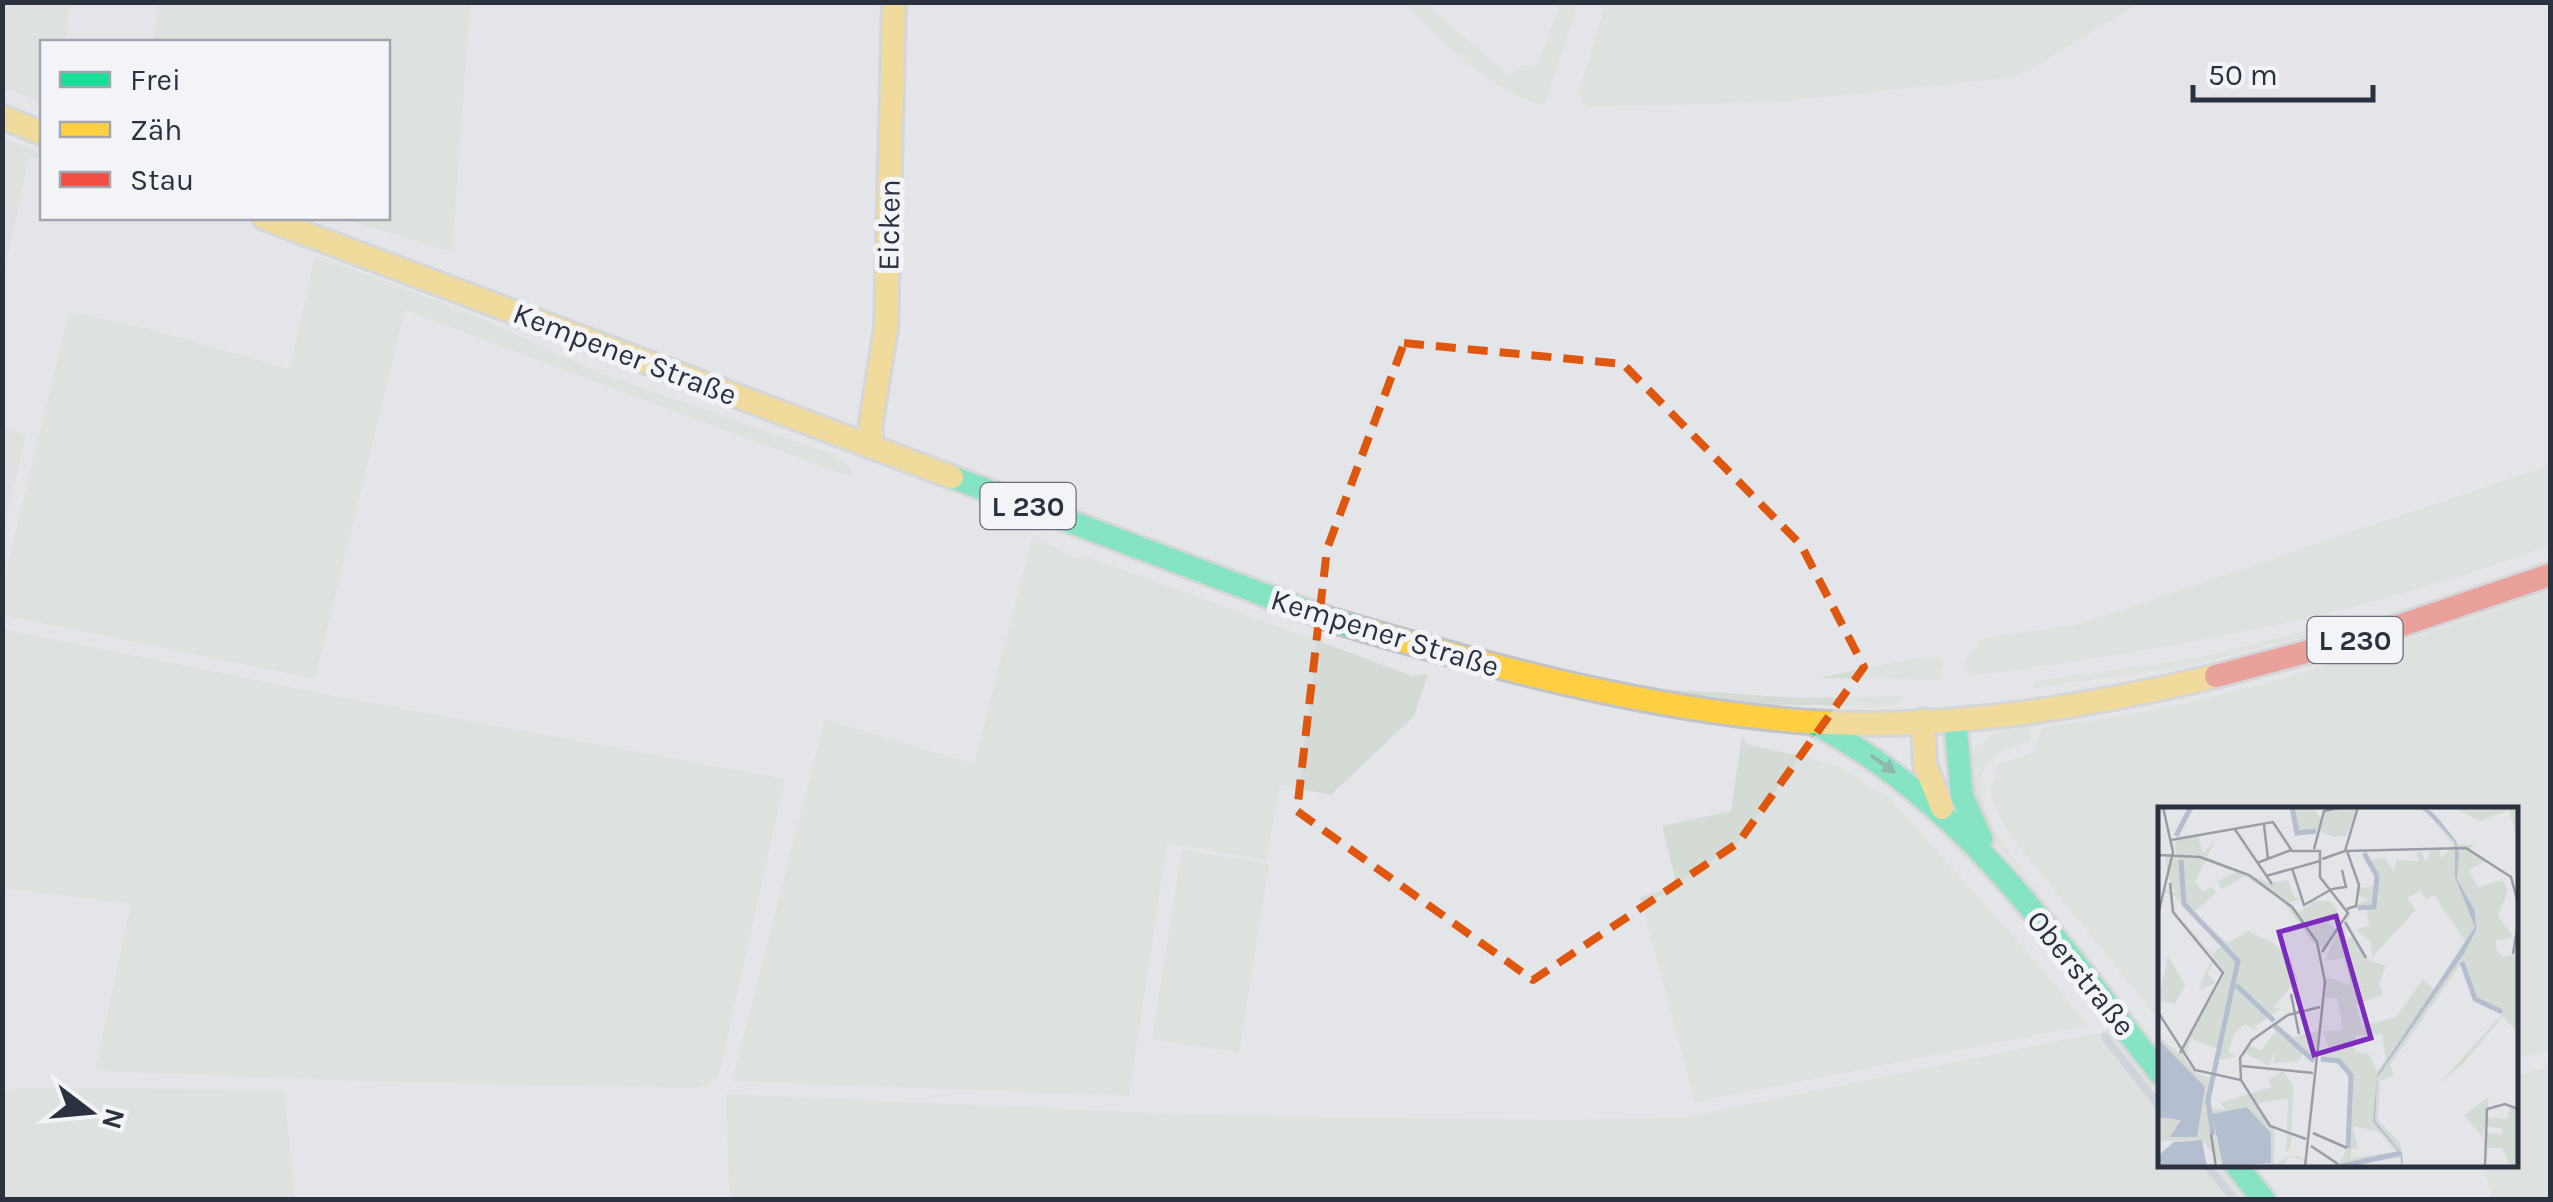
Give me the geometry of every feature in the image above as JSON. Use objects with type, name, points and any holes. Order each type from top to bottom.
[{"type":"main road","name":"Eicken","points":[[870,447],[886,328],[894,2]]},
{"type":"main road","points":[[2,117],[40,131]]},
{"type":"main road","name":"Kempener Straße","points":[[269,220],[1250,592],[1501,670],[1589,690],[1734,714],[1812,722],[1955,720],[2155,690],[2288,660],[2407,625],[2550,575]]},
{"type":"main road","points":[[1923,720],[1925,765],[1946,817]]},
{"type":"main road","points":[[1955,720],[1954,771],[1964,813],[2001,873]]},
{"type":"main road","points":[[1812,722],[1877,759],[1946,817],[2001,873]]},
{"type":"main road","name":"Oberstraße","points":[[2001,873],[2158,1070]]},
{"type":"main road","points":[[2237,1167],[2264,1200]]},
{"type":"highlighted area","points":[[1404,343],[1623,364],[1801,545],[1864,667],[1738,843],[1533,980],[1297,811],[1327,549]]},
{"type":"shaded area","points":[[3,2],[69,3],[66,40],[40,40],[40,101],[3,88]]},
{"type":"shaded area","points":[[158,2],[470,3],[452,252],[347,220],[390,220],[390,40],[154,40]]},
{"type":"shaded area","points":[[1606,2],[2139,3],[2026,72],[2008,78],[1775,102],[1588,107],[1578,95]]},
{"type":"shaded area","points":[[1404,3],[1424,3],[1509,75],[1524,65],[1538,65],[1560,3],[1578,3],[1544,105],[1489,79]]},
{"type":"shaded area","points":[[3,138],[39,152],[37,159],[29,157],[3,279]]},
{"type":"shaded area","points":[[315,255],[469,313],[600,373],[832,454],[851,467],[853,478],[405,310],[315,679],[3,615],[3,584],[69,312],[150,329],[290,369]]},
{"type":"shaded area","points":[[3,426],[26,435],[3,534]]},
{"type":"shaded area","points":[[2550,465],[2550,545],[2480,570],[2337,611],[2193,642],[1972,676],[1966,672],[1964,662],[1983,638],[2076,625]]},
{"type":"shaded area","points":[[1033,535],[1073,558],[1086,556],[1413,676],[1428,674],[1414,716],[1331,795],[1280,785],[1266,860],[1167,843],[1129,1096],[732,1081],[825,719],[974,764]]},
{"type":"shaded area","points":[[2550,591],[2550,1051],[2523,1058],[2518,1049],[2518,807],[2158,807],[2158,1019],[2008,833],[1990,792],[1998,765],[2035,751],[2042,727],[2172,706],[2363,654]]},
{"type":"shaded area","points":[[2360,617],[2359,623],[2178,668],[2032,688],[2036,681],[2202,657]]},
{"type":"shaded area","points":[[3,629],[340,697],[785,779],[719,1075],[710,1085],[696,1088],[95,1071],[131,904],[3,888]]},
{"type":"shaded area","points":[[1922,657],[1939,658],[1944,663],[1939,680],[1818,678]]},
{"type":"shaded area","points":[[1661,689],[1798,698],[1905,696],[1895,705],[1887,706],[1767,705]]},
{"type":"shaded area","points":[[2030,726],[2030,741],[1994,758],[1985,768],[1981,784],[1992,824],[2057,915],[1985,831],[1967,768],[1974,750],[1996,732]]},
{"type":"shaded area","points":[[1742,736],[1746,744],[1838,765],[1890,799],[2088,1025],[1695,1102],[1640,897],[1677,887],[1662,826],[1731,811]]},
{"type":"shaded area","points":[[1182,850],[1269,864],[1239,1053],[1152,1039]]},
{"type":"shaded area","points":[[2112,1030],[2158,1088],[2158,1167],[2221,1167],[2246,1199],[731,1199],[726,1094],[1204,1115],[1572,1120],[1686,1117]]},
{"type":"shaded area","points":[[2550,1066],[2550,1199],[2492,1199],[2484,1167],[2518,1167],[2518,1074]]},
{"type":"shaded area","points":[[20,1088],[284,1089],[295,1199],[3,1199],[3,1092]]},
{"type":"waterway","points":[[2105,1037],[2158,1104]]},
{"type":"waterway","points":[[2208,1167],[2235,1200]]},
{"type":"traffic: fast","points":[[952,477],[1365,630]]},
{"type":"traffic: fast","points":[[1955,720],[1962,796],[1981,839]]},
{"type":"traffic: fast","points":[[1812,722],[1867,755],[1963,834],[2044,925],[2158,1070]]},
{"type":"traffic: fast","points":[[2237,1167],[2264,1200]]},
{"type":"traffic: slow","points":[[871,447],[871,422],[886,328],[894,2]]},
{"type":"traffic: slow","points":[[2,117],[40,132]]},
{"type":"traffic: slow","points":[[269,220],[952,477]]},
{"type":"traffic: slow","points":[[1365,630],[1586,688],[1697,709],[1810,722],[1964,720],[2066,707],[2216,676]]},
{"type":"traffic: slow","points":[[1923,720],[1925,765],[1942,808]]},
{"type":"traffic: jam","points":[[2216,676],[2378,633],[2550,575]]}]
